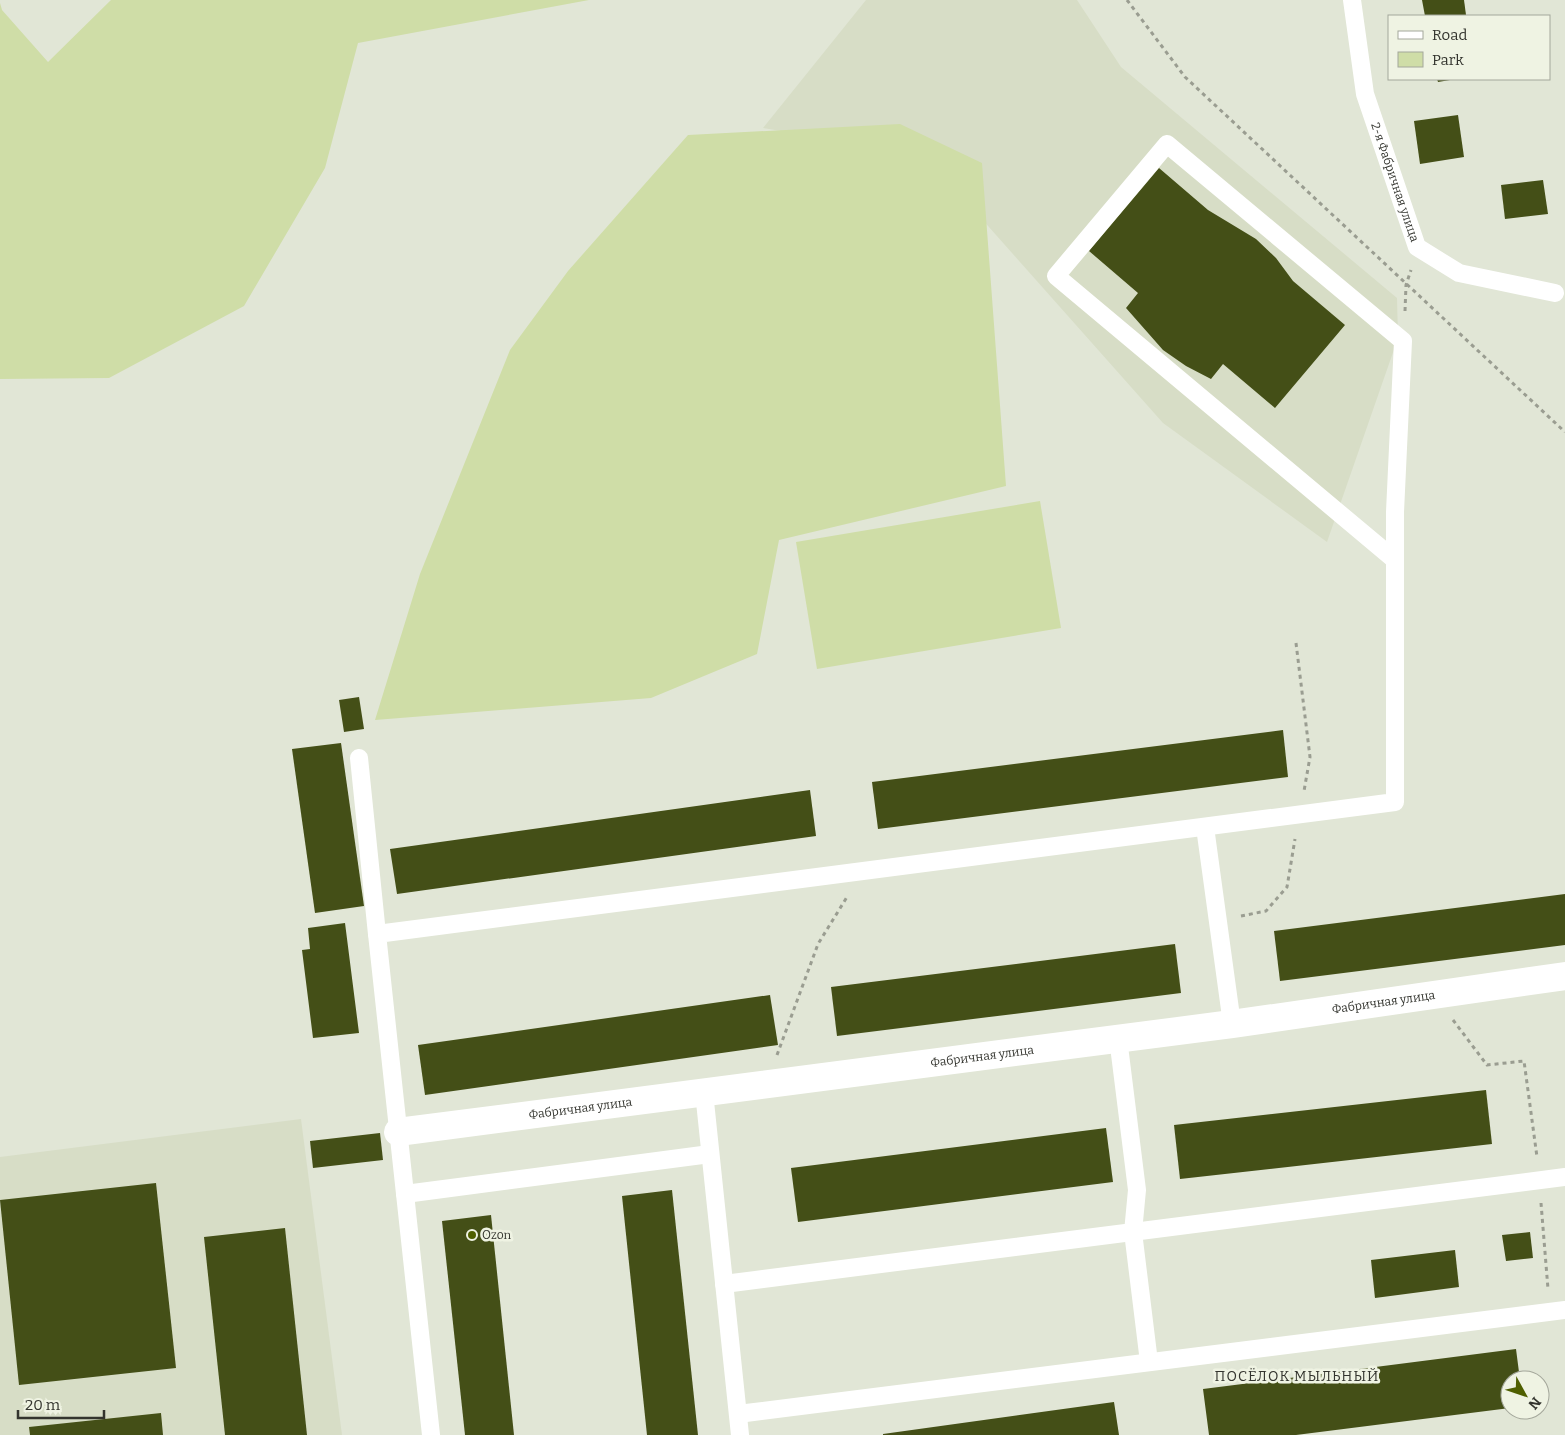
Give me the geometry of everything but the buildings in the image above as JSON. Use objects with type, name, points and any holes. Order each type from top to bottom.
[{"type":"street","name":"Фабричная улица","points":[[398,1132],[1232,1024],[1565,976]]},
{"type":"lane","name":"2-я Фабричная улица","points":[[1352,0],[1365,94],[1417,247],[1459,274],[1555,293]]},
{"type":"lane","points":[[377,934],[1395,802],[1395,560],[1395,512],[1402,341],[1167,144],[1056,276],[1395,560]]},
{"type":"lane","points":[[359,758],[430,1435]]},
{"type":"lane","points":[[1205,827],[1232,1024]]},
{"type":"lane","points":[[1118,1038],[1137,1190],[1133,1232],[1149,1362]]},
{"type":"lane","points":[[704,1092],[740,1435]]},
{"type":"lane","points":[[405,1194],[710,1154]]},
{"type":"lane","points":[[724,1284],[1565,1177]]},
{"type":"lane","points":[[738,1414],[1557,1311]]},
{"type":"path","points":[[1127,0],[1185,77],[1565,432]]},
{"type":"path","points":[[767,1084],[818,944],[864,871]]},
{"type":"path","points":[[1433,995],[1488,1066],[1524,1061],[1557,1311]]},
{"type":"shaded area","points":[[866,0],[1077,0],[1121,67],[1397,298],[1398,338],[1327,542],[1163,423],[925,155],[763,128]]},
{"type":"shaded area","points":[[301,1119],[342,1435],[0,1435],[0,1157]]},
{"type":"green space","points":[[111,0],[589,0],[358,43],[325,168],[244,306],[109,378],[0,379],[0,3],[2,10],[48,62]]},
{"type":"green space","points":[[900,124],[982,163],[1006,486],[779,540],[757,654],[651,698],[375,720],[420,574],[510,350],[568,271],[688,135]]},
{"type":"green space","points":[[1040,501],[1061,628],[817,669],[796,542]]},
{"type":"place","name":"Ozon","points":[[472,1235]]},
{"type":"district","name":"ПОСЁЛОК МЫЛЬНЫЙ","points":[[1297,1376]]}]
